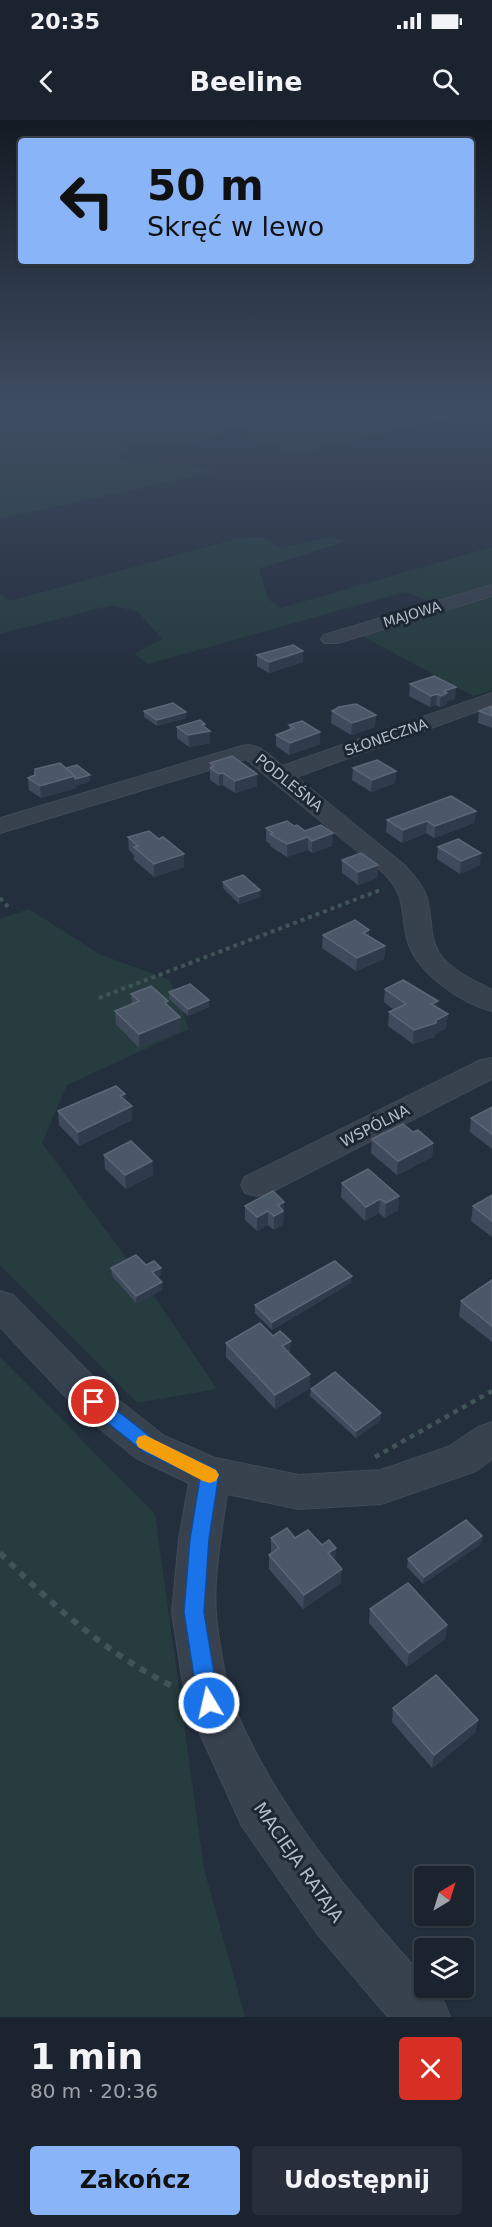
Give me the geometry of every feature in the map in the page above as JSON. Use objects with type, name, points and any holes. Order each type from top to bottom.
[{"type":"street","name":"MAJOWA","points":[[331,639],[492,590]]},
{"type":"street","name":"SŁONECZNA","points":[[279,774],[492,699]]},
{"type":"street","name":"PODLEŚNA","points":[[0,826],[250,751],[394,869],[408,884],[414,897],[420,941],[430,960],[448,975],[492,1002]]},
{"type":"street","name":"WSPÓLNA","points":[[257,1185],[492,1067]]},
{"type":"street","points":[[0,1304],[94,1402],[150,1446],[210,1474],[299,1492],[381,1487],[462,1459],[492,1438]]},
{"type":"street","name":"MACIEJA RATAJA","points":[[210,1474],[200,1539],[194,1612],[209,1703],[260,1809],[334,1914],[423,2017]]},
{"type":"path","points":[[99,998],[383,890],[408,884]]},
{"type":"path","points":[[0,898],[9,908]]},
{"type":"path","points":[[372,1459],[492,1391]]},
{"type":"path","points":[[0,1553],[31,1585],[96,1639],[153,1678],[209,1703]]},
{"type":"green space","points":[[0,495],[111,495],[0,519]]},
{"type":"green space","points":[[333,536],[343,542],[259,569],[268,599],[281,608],[492,547],[492,584],[435,603],[405,592],[148,664],[134,654],[162,639],[138,612],[112,605],[0,634],[0,594],[10,601],[239,538],[261,537],[281,548]]},
{"type":"green space","points":[[492,594],[492,690],[474,696],[360,635]]},
{"type":"green space","points":[[29,909],[99,954],[170,980],[189,1029],[67,1085],[42,1143],[156,1299],[217,1389],[137,1403],[0,1265],[0,919]]},
{"type":"green space","points":[[0,1357],[155,1514],[204,1869],[245,2017],[0,2017]]},
{"type":"building","points":[[293,645],[303,651],[269,662],[257,655]]},
{"type":"building","points":[[434,676],[456,687],[444,691],[447,693],[441,696],[437,694],[431,696],[410,684]]},
{"type":"building","points":[[173,703],[186,712],[157,720],[144,711]]},
{"type":"building","points":[[356,704],[376,715],[352,723],[332,711],[339,707]]},
{"type":"building","points":[[492,706],[492,716],[479,711]]},
{"type":"building","points":[[200,720],[205,724],[202,725],[210,731],[188,735],[177,727]]},
{"type":"building","points":[[302,721],[320,732],[290,743],[276,735],[294,728],[289,725]]},
{"type":"building","points":[[232,756],[257,774],[235,781],[210,768],[214,766],[210,763]]},
{"type":"building","points":[[377,760],[396,771],[372,780],[353,768]]},
{"type":"building","points":[[60,763],[75,776],[40,786],[28,778],[35,775],[35,769]]},
{"type":"building","points":[[77,765],[90,775],[75,779],[75,776],[66,768]]},
{"type":"building","points":[[451,796],[476,811],[435,826],[427,821],[403,830],[387,820]]},
{"type":"building","points":[[287,821],[305,831],[321,825],[333,833],[312,841],[308,837],[287,844],[270,834],[273,833],[266,828]]},
{"type":"building","points":[[149,831],[159,839],[163,837],[184,854],[154,864],[134,847],[138,846],[128,837]]},
{"type":"building","points":[[458,839],[481,853],[461,861],[438,847]]},
{"type":"building","points":[[361,853],[378,865],[358,872],[342,860]]},
{"type":"building","points":[[243,875],[260,890],[239,897],[223,882]]},
{"type":"building","points":[[355,920],[369,930],[363,933],[385,946],[357,958],[323,935]]},
{"type":"building","points":[[403,980],[438,1001],[431,1004],[448,1014],[436,1020],[436,1023],[414,1030],[389,1012],[406,1004],[385,989]]},
{"type":"building","points":[[190,984],[209,1000],[188,1009],[169,992]]},
{"type":"building","points":[[151,986],[168,1001],[165,1003],[180,1017],[139,1034],[115,1011],[139,1001],[131,994]]},
{"type":"building","points":[[116,1086],[125,1094],[120,1096],[132,1106],[78,1132],[58,1111]]},
{"type":"building","points":[[492,1107],[492,1134],[471,1118]]},
{"type":"building","points":[[403,1124],[413,1132],[418,1130],[433,1143],[398,1161],[372,1139]]},
{"type":"building","points":[[131,1141],[152,1161],[125,1175],[104,1155]]},
{"type":"building","points":[[368,1169],[399,1196],[386,1203],[380,1199],[366,1207],[342,1183]]},
{"type":"building","points":[[273,1191],[284,1202],[278,1205],[283,1211],[274,1216],[268,1211],[257,1217],[245,1206]]},
{"type":"building","points":[[492,1195],[492,1221],[473,1206]]},
{"type":"building","points":[[136,1255],[146,1265],[154,1261],[161,1268],[152,1272],[162,1282],[136,1296],[111,1268]]},
{"type":"building","points":[[335,1261],[352,1276],[272,1322],[255,1305]]},
{"type":"building","points":[[492,1280],[492,1326],[461,1301]]},
{"type":"building","points":[[260,1323],[273,1336],[280,1331],[291,1341],[282,1346],[310,1374],[275,1395],[226,1343]]},
{"type":"building","points":[[335,1372],[381,1413],[356,1431],[311,1389]]},
{"type":"building","points":[[466,1520],[482,1536],[424,1577],[408,1559]]},
{"type":"building","points":[[287,1528],[295,1538],[308,1530],[322,1545],[329,1540],[336,1548],[328,1553],[342,1569],[304,1595],[269,1555],[279,1548],[271,1538]]},
{"type":"building","points":[[408,1583],[447,1625],[409,1653],[370,1609]]},
{"type":"building","points":[[436,1675],[478,1720],[434,1755],[393,1708]]},
{"type":"slow traffic","points":[[145,1442],[210,1475]]},
{"type":"route","points":[[94,1402],[150,1446],[210,1474],[200,1539],[194,1612],[209,1703]]}]
